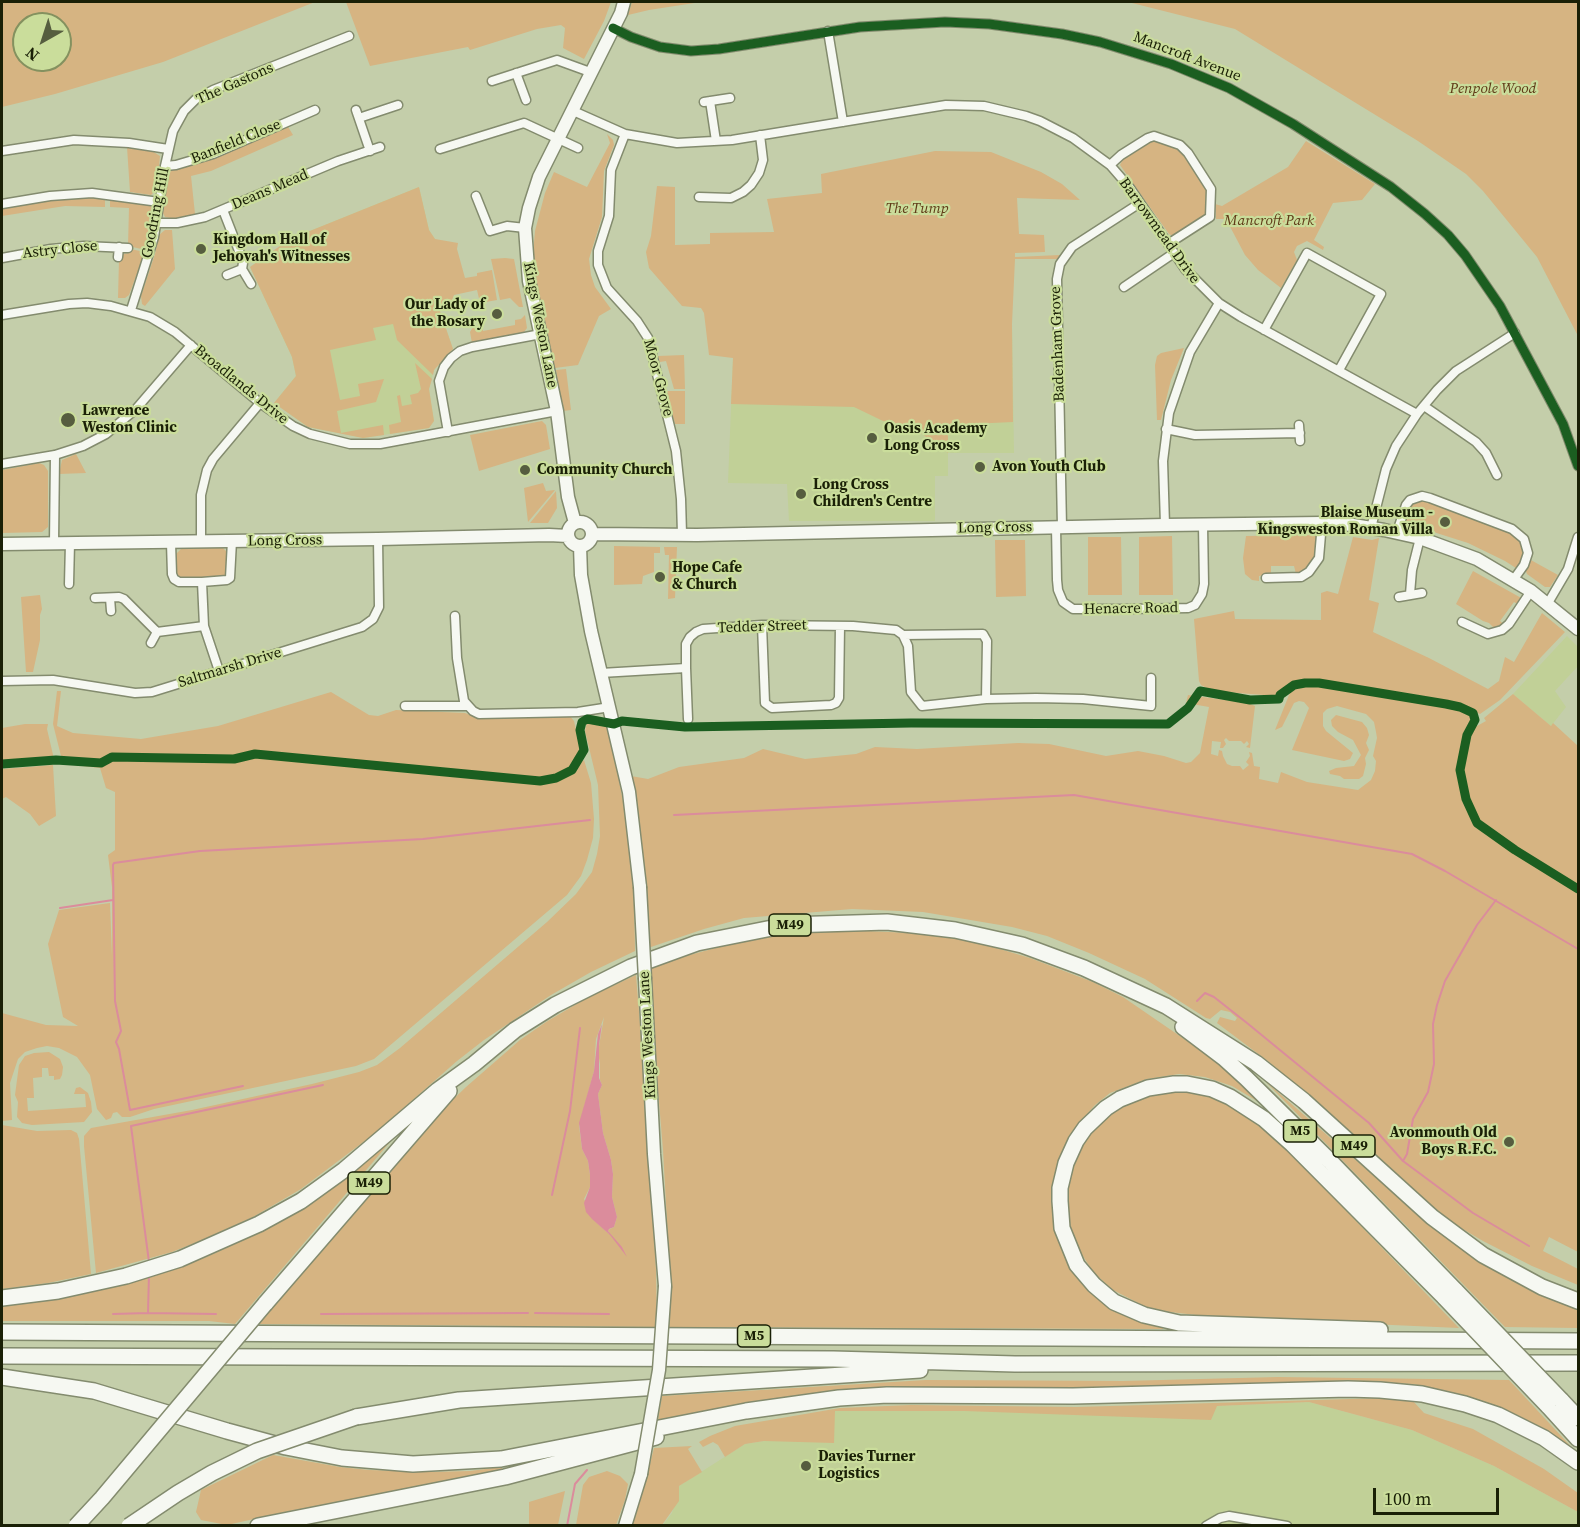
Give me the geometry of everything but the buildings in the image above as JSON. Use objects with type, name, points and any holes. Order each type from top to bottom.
[{"type":"highway","name":"M49","points":[[75,1526],[102,1498],[265,1304],[474,1064],[515,1030],[555,1005],[631,967],[697,943],[787,925],[887,922],[955,930],[1022,945],[1084,968],[1166,1006],[1256,1063],[1304,1101],[1432,1217],[1483,1255],[1542,1287],[1578,1301]]},
{"type":"highway","name":"M5","points":[[1129,989],[1187,1029],[1246,1078],[1331,1162],[1450,1294],[1555,1403],[1578,1439]]},
{"type":"highway","points":[[3,1298],[58,1291],[126,1276],[180,1260],[259,1224],[301,1201],[345,1170],[438,1090],[474,1064]]},
{"type":"highway","name":"M5","points":[[1450,1294],[1264,1119],[1239,1101],[1212,1089],[1187,1084],[1159,1085],[1133,1092],[1101,1112],[1085,1128],[1066,1163],[1060,1188],[1060,1216],[1066,1240],[1077,1265],[1094,1286],[1114,1302],[1144,1315],[1179,1323],[1393,1331],[1507,1341]]},
{"type":"highway","name":"M5","points":[[2,1332],[1578,1341]]},
{"type":"highway","name":"M5","points":[[2,1356],[788,1359],[1015,1364],[1578,1363]]},
{"type":"highway","points":[[129,1526],[178,1492],[212,1473],[267,1448],[356,1417],[459,1400],[1015,1364]]},
{"type":"highway","points":[[2,1377],[94,1391],[286,1447],[342,1458],[413,1464],[501,1459],[746,1411],[839,1398],[887,1395],[1062,1397],[1380,1390],[1422,1394],[1465,1404],[1498,1415],[1544,1438],[1578,1462]]},
{"type":"highway","name":"M5","points":[[1555,1403],[1578,1418]]},
{"type":"highway","points":[[258,1526],[505,1477],[746,1411]]},
{"type":"street","name":"Kings Weston Lane","points":[[575,523],[568,497],[557,411],[529,281],[525,228],[534,189],[571,110],[621,13],[624,2]]},
{"type":"street","name":"Mancroft Avenue","points":[[613,28],[660,47],[691,51],[719,50],[828,31],[891,24],[945,22],[989,24],[1062,33],[1131,50],[1229,88],[1293,124],[1391,187],[1448,235],[1484,282],[1515,333],[1563,424],[1578,465]]},
{"type":"street","points":[[828,31],[843,122]]},
{"type":"street","name":"The Gastons","points":[[168,149],[176,124],[184,111],[196,99],[213,90],[350,36]]},
{"type":"street","points":[[492,81],[557,60],[590,72]]},
{"type":"street","points":[[516,73],[526,100]]},
{"type":"street","points":[[716,141],[707,101],[730,98]]},
{"type":"street","points":[[370,151],[358,114],[398,105]]},
{"type":"street","name":"Barrowmead Drive","points":[[571,110],[625,134],[677,143],[760,135],[946,105],[984,106],[1041,121],[1073,138],[1110,165],[1195,281],[1220,303],[1264,330],[1417,414]]},
{"type":"street","name":"Banfield Close","points":[[165,166],[213,154],[310,115]]},
{"type":"street","points":[[445,145],[521,123],[535,127],[578,148]]},
{"type":"street","name":"Moor Grove","points":[[625,134],[611,170],[610,212],[598,251],[598,265],[606,288],[637,321],[648,338],[676,451],[682,534]]},
{"type":"street","points":[[699,197],[730,198],[751,185],[759,173],[763,160],[760,135]]},
{"type":"street","points":[[1110,165],[1121,155],[1154,135],[1180,145],[1188,153],[1211,189],[1210,216],[1168,244]]},
{"type":"street","points":[[2,151],[80,140],[129,143],[168,149]]},
{"type":"street","name":"Deans Mead","points":[[157,223],[187,222],[223,210],[338,161],[380,147]]},
{"type":"street","name":"Goodring Hill","points":[[131,310],[157,223],[168,149]]},
{"type":"street","points":[[2,204],[51,196],[92,193],[159,202]]},
{"type":"street","points":[[476,196],[490,231],[507,226],[525,228]]},
{"type":"street","name":"Badenham Grove","points":[[1059,527],[1058,271],[1072,247],[1140,203]]},
{"type":"street","points":[[223,210],[241,256],[242,269],[251,284]]},
{"type":"street","name":"Astry Close","points":[[2,258],[93,245],[124,247],[118,257]]},
{"type":"street","points":[[1124,287],[1174,253]]},
{"type":"street","points":[[1264,330],[1307,253],[1381,294],[1339,370]]},
{"type":"street","points":[[227,275],[242,269]]},
{"type":"street","name":"Broadlands Drive","points":[[2,315],[79,303],[102,304],[131,310],[163,323],[260,403],[302,431],[350,444],[380,444],[557,411]]},
{"type":"street","points":[[1165,525],[1163,461],[1166,429],[1184,365],[1220,303]]},
{"type":"street","points":[[447,432],[439,381],[451,358],[460,351],[472,347],[541,333]]},
{"type":"street","points":[[1371,528],[1379,488],[1386,470],[1396,446],[1417,414],[1456,371],[1515,333]]},
{"type":"street","points":[[2,465],[55,455],[90,443],[117,427],[136,409],[191,345]]},
{"type":"street","points":[[201,541],[201,491],[207,470],[213,459],[260,403]]},
{"type":"street","points":[[1424,406],[1476,442],[1486,453],[1497,475]]},
{"type":"street","points":[[1166,429],[1195,435],[1300,433]]},
{"type":"street","points":[[54,543],[55,455]]},
{"type":"street","points":[[1397,532],[1406,505],[1410,500],[1422,496],[1512,529],[1524,539],[1528,553],[1524,565],[1514,579]]},
{"type":"street","points":[[582,522],[588,525],[592,534],[587,544],[580,546],[572,543],[568,536],[569,529],[575,523],[582,522]]},
{"type":"street","points":[[1266,578],[1301,577],[1309,572],[1322,550],[1322,523]]},
{"type":"street","name":"Long Cross","points":[[592,534],[1322,523],[1397,532],[1477,559],[1514,579],[1548,603],[1578,629]]},
{"type":"street","name":"Henacre Road","points":[[1059,527],[1057,580],[1061,599],[1073,609],[1188,608],[1195,605],[1201,596],[1204,584],[1203,525]]},
{"type":"street","name":"Long Cross","points":[[2,544],[568,536]]},
{"type":"street","points":[[1548,603],[1568,569],[1578,537]]},
{"type":"street","points":[[1410,594],[1412,570],[1420,538]]},
{"type":"street","name":"Saltmarsh Drive","points":[[2,681],[53,680],[144,693],[362,627],[369,623],[380,607],[378,539]]},
{"type":"street","points":[[171,543],[174,579],[179,582],[202,582],[230,578],[232,541]]},
{"type":"street","points":[[67,581],[70,543]]},
{"type":"street","name":"Kings Weston Lane","points":[[580,546],[581,575],[629,792],[640,887],[654,1154],[665,1286],[659,1370],[641,1474],[625,1526]]},
{"type":"street","points":[[202,582],[204,626],[219,671]]},
{"type":"street","points":[[1462,622],[1488,634],[1502,630],[1509,624],[1531,591]]},
{"type":"street","points":[[1399,597],[1422,593]]},
{"type":"street","points":[[95,598],[119,597],[127,601],[156,632]]},
{"type":"street","points":[[111,598],[111,610]]},
{"type":"street","points":[[455,616],[457,658],[466,706]]},
{"type":"street","points":[[762,625],[765,703],[772,708],[836,703],[839,698],[840,626]]},
{"type":"street","name":"Tedder Street","points":[[688,719],[686,644],[690,637],[703,629],[762,625],[840,626],[896,630],[903,635],[982,634],[987,641],[986,699]]},
{"type":"street","points":[[156,632],[204,626]]},
{"type":"street","points":[[151,643],[156,632]]},
{"type":"street","points":[[903,635],[908,646],[911,692],[922,706],[986,699],[1083,699],[1151,706],[1151,678]]},
{"type":"street","points":[[601,673],[686,668]]},
{"type":"street","points":[[405,706],[466,706],[479,714],[578,712],[610,707]]},
{"type":"street","points":[[1206,1526],[1229,1516],[1287,1526]]},
{"type":"shaded area","points":[[419,187],[429,230],[435,239],[423,261],[453,349],[434,370],[429,389],[434,421],[429,428],[363,438],[308,427],[274,403],[296,376],[292,357],[250,267],[290,239]]},
{"type":"shaded area","name":"Oasis Academy Long Cross","points":[[1012,324],[1014,453],[948,453],[948,476],[935,476],[935,521],[789,521],[787,484],[728,483],[733,358]]},
{"type":"shaded area","points":[[1567,636],[1578,647],[1578,666],[1555,691],[1566,707],[1551,726],[1513,694]]},
{"type":"shaded area","points":[[602,1024],[599,1045],[599,1078],[602,1085],[598,1094],[603,1133],[611,1160],[612,1197],[617,1217],[614,1227],[608,1231],[622,1247],[627,1257],[610,1235],[586,1212],[584,1203],[590,1187],[590,1175],[588,1161],[582,1149],[579,1123],[594,1071],[598,1034]]},
{"type":"shaded area","points":[[1309,1402],[1412,1430],[1494,1466],[1578,1512],[1578,1526],[662,1526],[672,1513],[679,1486],[745,1444],[764,1441],[835,1411],[965,1411]]},
{"type":"green space","points":[[2,2],[315,2],[163,62],[2,107]]},
{"type":"green space","points":[[346,2],[611,2],[604,21],[584,59],[563,48],[565,28],[561,25],[537,29],[470,50],[468,47],[370,66]]},
{"type":"green space","points":[[632,2],[701,2],[628,15]]},
{"type":"green space","name":"Penpole Wood","points":[[1128,2],[1578,2],[1578,336],[1537,257],[1483,191],[1466,174],[1418,141],[1235,29]]},
{"type":"green space","points":[[287,125],[293,135],[211,171],[191,176],[195,214],[174,219],[165,217],[163,213],[168,175],[172,169]]},
{"type":"green space","points":[[607,134],[613,140],[614,145],[604,171],[602,217],[589,259],[595,287],[611,309],[599,316],[578,365],[555,368],[536,279],[533,255],[535,231],[545,193],[554,172],[587,187],[610,143]]},
{"type":"green space","points":[[1154,139],[1184,152],[1208,192],[1205,216],[1175,237],[1169,234],[1120,165],[1124,157]]},
{"type":"green space","name":"Mancroft Park","points":[[1306,141],[1375,184],[1362,200],[1333,203],[1314,240],[1324,247],[1323,250],[1307,241],[1297,246],[1294,252],[1297,260],[1281,288],[1258,270],[1245,255],[1226,219],[1216,219],[1215,204],[1222,206],[1288,167]]},
{"type":"green space","points":[[127,147],[152,151],[160,156],[157,189],[151,195],[130,192]]},
{"type":"green space","name":"The Tump","points":[[935,151],[991,152],[1041,172],[1062,184],[1080,200],[1017,198],[1019,234],[1044,235],[1045,252],[1015,253],[1015,257],[1060,255],[1060,259],[1015,259],[1012,324],[1013,422],[948,425],[948,453],[914,428],[883,421],[854,407],[731,404],[733,358],[709,355],[704,313],[701,308],[682,306],[649,268],[646,252],[651,236],[657,186],[675,187],[675,245],[710,244],[710,233],[774,232],[767,199],[822,193],[821,174]]},
{"type":"green space","points":[[419,187],[429,230],[435,239],[458,243],[457,249],[465,278],[492,270],[497,300],[480,303],[477,290],[454,295],[450,305],[440,311],[453,349],[434,370],[433,375],[397,340],[393,324],[373,328],[376,340],[330,350],[340,400],[360,396],[358,384],[384,379],[376,402],[337,411],[341,433],[383,425],[384,435],[363,438],[308,427],[274,403],[296,376],[292,357],[250,267],[290,239]]},
{"type":"green space","points":[[105,198],[105,207],[65,206],[2,216],[2,208],[52,199]]},
{"type":"green space","points":[[110,198],[145,203],[152,207],[146,250],[128,246],[129,208],[110,207]]},
{"type":"green space","points":[[165,230],[172,230],[175,269],[145,306],[142,304],[141,296],[159,235]]},
{"type":"green space","points":[[130,249],[145,252],[129,295],[125,298],[118,298],[119,260],[123,254],[129,253]]},
{"type":"green space","points":[[491,259],[514,259],[523,307],[519,307],[510,298],[500,300]]},
{"type":"green space","points":[[525,315],[527,328],[524,332],[472,343],[470,332],[473,327],[482,325],[483,331],[515,325],[515,320]]},
{"type":"green space","points":[[1184,348],[1171,380],[1161,420],[1157,420],[1155,365],[1157,356]]},
{"type":"green space","points":[[684,355],[685,389],[674,389],[666,361],[660,362],[658,356]]},
{"type":"green space","points":[[415,363],[432,379],[429,389],[434,421],[429,428],[390,434],[389,425],[401,422],[397,396],[400,395],[402,406],[412,404],[410,395],[418,393],[421,389]]},
{"type":"green space","points":[[566,369],[571,410],[563,411],[556,370]]},
{"type":"green space","points":[[666,391],[685,391],[685,424],[675,424]]},
{"type":"green space","points":[[542,421],[546,425],[550,449],[479,471],[470,435]]},
{"type":"green space","points":[[76,454],[86,473],[59,474],[62,460]]},
{"type":"green space","points":[[39,463],[44,465],[48,471],[48,527],[42,532],[2,533],[2,470]]},
{"type":"green space","points":[[543,483],[546,491],[555,490],[528,522],[524,488]]},
{"type":"green space","points":[[556,491],[557,508],[548,523],[530,523]]},
{"type":"green space","points":[[1420,499],[1519,536],[1525,548],[1519,570],[1468,543],[1402,522],[1406,508],[1412,502]]},
{"type":"green space","points":[[1318,535],[1318,553],[1310,567],[1301,573],[1296,574],[1294,566],[1271,566],[1271,574],[1259,576],[1259,581],[1252,580],[1245,574],[1243,558],[1246,536]]},
{"type":"green space","points":[[1172,536],[1173,595],[1139,595],[1139,537]]},
{"type":"green space","points":[[1088,537],[1121,537],[1122,595],[1088,595]]},
{"type":"green space","points":[[1353,537],[1372,540],[1379,538],[1369,600],[1379,603],[1373,632],[1488,689],[1499,681],[1505,657],[1514,662],[1542,613],[1565,632],[1500,700],[1480,714],[1454,703],[1312,681],[1294,684],[1277,696],[1212,691],[1201,685],[1194,619],[1234,611],[1235,619],[1321,620],[1321,593],[1327,591],[1338,594]]},
{"type":"green space","points":[[995,540],[1025,540],[1026,596],[996,597]]},
{"type":"green space","points":[[614,546],[660,547],[660,553],[654,553],[654,572],[643,576],[642,584],[614,585]]},
{"type":"green space","points":[[183,547],[222,547],[228,553],[227,575],[222,578],[181,578],[176,574],[175,555]]},
{"type":"green space","points":[[664,547],[677,547],[675,598],[668,599],[669,555],[665,555]]},
{"type":"green space","points":[[1529,559],[1558,575],[1550,587],[1545,587],[1527,574],[1525,569]]},
{"type":"green space","points":[[1473,571],[1523,599],[1519,605],[1514,602],[1500,621],[1505,625],[1495,629],[1489,623],[1456,604]]},
{"type":"green space","points":[[40,595],[42,609],[40,640],[33,672],[26,672],[21,597]]},
{"type":"green space","points":[[1319,685],[1453,707],[1471,715],[1458,768],[1463,802],[1471,819],[1481,831],[1504,847],[1578,892],[1578,1252],[1549,1237],[1543,1251],[1578,1269],[1578,1285],[1532,1266],[1456,1225],[1269,1062],[1217,1023],[1220,1017],[1235,1021],[1237,1018],[1230,1012],[1221,1010],[1210,1019],[1206,1018],[1145,979],[1047,936],[1012,927],[923,912],[852,909],[744,918],[648,948],[640,831],[631,776],[648,779],[679,767],[744,758],[763,749],[805,759],[856,754],[875,747],[917,749],[1018,743],[1049,744],[1106,756],[1138,751],[1186,763],[1191,762],[1200,753],[1209,707],[1186,703],[1188,695],[1248,703],[1255,706],[1250,748],[1246,747],[1249,744],[1247,741],[1244,744],[1241,741],[1229,741],[1226,738],[1224,740],[1226,744],[1220,748],[1221,742],[1212,741],[1211,754],[1218,756],[1219,750],[1222,751],[1227,764],[1240,766],[1243,770],[1249,765],[1246,762],[1250,756],[1249,752],[1252,753],[1254,766],[1260,767],[1259,779],[1278,783],[1281,772],[1307,782],[1358,790],[1371,780],[1375,771],[1376,761],[1373,756],[1377,738],[1374,722],[1366,714],[1337,706],[1323,713],[1323,726],[1326,731],[1353,753],[1350,759],[1344,761],[1292,750],[1309,708],[1304,702],[1294,703],[1282,727],[1275,730],[1291,690],[1302,686]]},
{"type":"green space","points":[[57,691],[61,691],[57,726],[73,733],[141,739],[218,726],[331,692],[369,715],[378,716],[396,710],[465,713],[478,718],[569,715],[574,721],[581,752],[572,767],[563,773],[539,780],[259,752],[227,757],[116,755],[99,761],[62,760],[53,724]]},
{"type":"green space","points":[[1513,694],[1551,726],[1553,723],[1578,746],[1578,887],[1494,835],[1483,826],[1472,811],[1464,785],[1463,769],[1469,736],[1475,725],[1486,721],[1484,718]]},
{"type":"green space","points":[[1336,715],[1362,722],[1367,728],[1369,735],[1366,743],[1369,750],[1365,758],[1363,776],[1359,779],[1344,779],[1330,774],[1329,771],[1336,768],[1354,766],[1361,755],[1353,740],[1332,726],[1331,720]]},
{"type":"green space","points":[[592,720],[606,725],[613,747],[628,829],[634,898],[635,951],[591,972],[551,995],[484,1040],[374,1134],[301,1189],[253,1217],[202,1240],[172,1252],[96,1273],[84,1146],[84,1136],[91,1128],[192,1110],[312,1084],[377,1065],[547,922],[576,894],[592,872],[600,836],[598,785],[585,731],[587,722]]},
{"type":"green space","points":[[25,724],[48,724],[47,729],[54,759],[2,762],[2,728]]},
{"type":"green space","points":[[257,757],[402,772],[544,783],[561,778],[584,760],[591,783],[594,819],[593,838],[587,860],[581,876],[567,895],[374,1059],[356,1066],[154,1109],[130,1117],[122,1117],[117,1112],[106,1120],[97,1109],[90,1075],[77,1057],[59,1048],[47,1046],[25,1052],[18,1059],[10,1083],[12,1120],[2,1121],[2,1013],[46,1025],[78,1026],[63,1017],[48,944],[59,910],[110,903],[112,956],[112,887],[108,855],[115,850],[115,792],[106,788],[100,768],[65,763],[100,767],[125,759],[212,761]]},
{"type":"green space","points":[[53,765],[56,816],[39,826],[30,814],[6,797],[2,799],[2,769]]},
{"type":"green space","points":[[845,930],[910,933],[973,941],[1030,958],[1093,982],[1123,997],[1222,1065],[1291,1129],[1257,1101],[1232,1086],[1205,1077],[1179,1074],[1147,1079],[1110,1093],[1095,1105],[1073,1130],[1058,1163],[1052,1187],[1052,1212],[1057,1238],[1066,1258],[1080,1280],[1163,1329],[669,1327],[670,1275],[663,1150],[648,969],[742,941]]},
{"type":"green space","points":[[636,975],[656,1270],[657,1327],[256,1324],[435,1117],[520,1040],[585,999]],"holes":[[[604,1017],[598,1052],[602,1085],[598,1094],[603,1133],[611,1160],[612,1197],[617,1217],[614,1227],[608,1230],[609,1234],[596,1222],[584,1199],[590,1187],[590,1175],[588,1161],[582,1149],[579,1126],[594,1071],[596,1039]]]},
{"type":"green space","points":[[49,1052],[60,1059],[63,1067],[62,1075],[60,1079],[54,1080],[54,1076],[49,1076],[48,1068],[42,1068],[42,1077],[33,1078],[34,1098],[27,1098],[28,1111],[86,1107],[85,1094],[74,1094],[76,1088],[80,1087],[88,1093],[91,1102],[92,1112],[84,1122],[32,1125],[22,1123],[17,1117],[18,1102],[15,1095],[19,1065],[25,1056]]},
{"type":"green space","points":[[1264,1080],[1414,1211],[1457,1245],[1505,1275],[1578,1307],[1578,1328],[1505,1327]]},
{"type":"green space","points":[[1175,1089],[1214,1096],[1260,1121],[1459,1328],[1214,1317],[1146,1307],[1113,1290],[1093,1272],[1076,1245],[1067,1207],[1070,1174],[1084,1141],[1104,1117],[1136,1097]]},
{"type":"green space","points":[[2,1125],[37,1131],[71,1130],[77,1133],[91,1274],[2,1289]]},
{"type":"green space","points":[[396,1135],[235,1324],[209,1321],[2,1321],[2,1306],[48,1301],[118,1285],[204,1258],[235,1244],[277,1222]]},
{"type":"green space","points":[[1278,1377],[1509,1380],[1578,1454],[1535,1425],[1499,1408],[1460,1395],[1413,1384],[1361,1382],[1074,1391],[853,1391],[777,1399],[658,1420],[662,1396],[926,1380],[1123,1381]]},
{"type":"green space","points":[[1385,1398],[1413,1401],[1424,1413],[1473,1429],[1544,1469],[1578,1493],[1578,1512],[1494,1466],[1412,1430],[1309,1402],[1217,1406],[1211,1420],[965,1411],[835,1411],[834,1443],[764,1441],[745,1444],[725,1457],[718,1445],[713,1442],[703,1447],[699,1442],[735,1426],[840,1408],[911,1405],[1076,1407]]},
{"type":"green space","points":[[692,1446],[688,1449],[702,1472],[679,1486],[679,1501],[662,1525],[631,1526],[654,1448]]},
{"type":"green space","points":[[273,1455],[369,1470],[432,1472],[501,1467],[503,1470],[227,1525],[201,1520],[196,1512],[201,1490]]},
{"type":"green space","points":[[607,1471],[620,1476],[628,1484],[616,1525],[576,1525],[583,1485],[589,1477]]},
{"type":"green space","points":[[565,1491],[558,1525],[529,1525],[529,1502]]},
{"type":"waterway","points":[[674,815],[1074,795],[1412,854],[1578,949]]},
{"type":"waterway","points":[[243,1086],[130,1110],[116,1042],[121,1031],[115,1001],[114,863],[200,851],[423,839],[590,820]]},
{"type":"waterway","points":[[60,908],[113,900]]},
{"type":"waterway","points":[[1197,1001],[1205,993],[1214,997],[1369,1123],[1403,1161],[1407,1154],[1413,1119],[1428,1092],[1434,1064],[1433,1024],[1445,981],[1477,925],[1496,900]]},
{"type":"waterway","points":[[552,1195],[570,1111],[580,1028]]},
{"type":"waterway","points":[[149,1262],[131,1126],[323,1085]]},
{"type":"waterway","points":[[1403,1161],[1473,1213],[1529,1246]]},
{"type":"waterway","points":[[149,1274],[148,1313],[216,1314]]},
{"type":"waterway","points":[[113,1314],[148,1313]]},
{"type":"waterway","points":[[321,1314],[528,1313]]},
{"type":"waterway","points":[[535,1313],[609,1314]]},
{"type":"waterway","points":[[567,1526],[575,1484],[587,1470]]},
{"type":"cycle path","points":[[613,28],[660,47],[691,51],[719,49],[860,27],[945,22],[989,24],[1062,34],[1100,42],[1171,64],[1229,88],[1293,124],[1391,187],[1448,235],[1465,255],[1500,306],[1563,424],[1578,466]]},
{"type":"cycle path","points":[[2,764],[56,760],[101,763],[112,757],[234,759],[255,754],[540,781],[556,778],[572,770],[584,750],[580,730],[582,722],[587,719],[614,724],[622,721],[685,727],[911,723],[1168,724],[1188,708],[1200,691],[1250,700],[1279,699],[1280,695],[1294,685],[1319,683],[1446,704],[1473,713],[1475,720],[1467,735],[1460,770],[1466,799],[1477,823],[1515,850],[1578,889]]},
{"type":"place","name":"Kingdom Hall of Jehovah's Witnesses","points":[[201,249]]},
{"type":"place","name":"Our Lady of the Rosary","points":[[497,314]]},
{"type":"place","name":"Lawrence Weston Clinic","points":[[68,420]]},
{"type":"place","name":"Oasis Academy Long Cross","points":[[872,438]]},
{"type":"place","name":"Avon Youth Club","points":[[980,467]]},
{"type":"place","name":"Community Church","points":[[525,470]]},
{"type":"place","name":"Long Cross Children's Centre","points":[[801,494]]},
{"type":"place","name":"Blaise Museum - Kingsweston Roman Villa","points":[[1445,522]]},
{"type":"place","name":"Hope Cafe & Church","points":[[660,577]]},
{"type":"place","name":"Avonmouth Old Boys R.F.C.","points":[[1509,1142]]},
{"type":"place","name":"Davies Turner Logistics","points":[[806,1466]]}]
